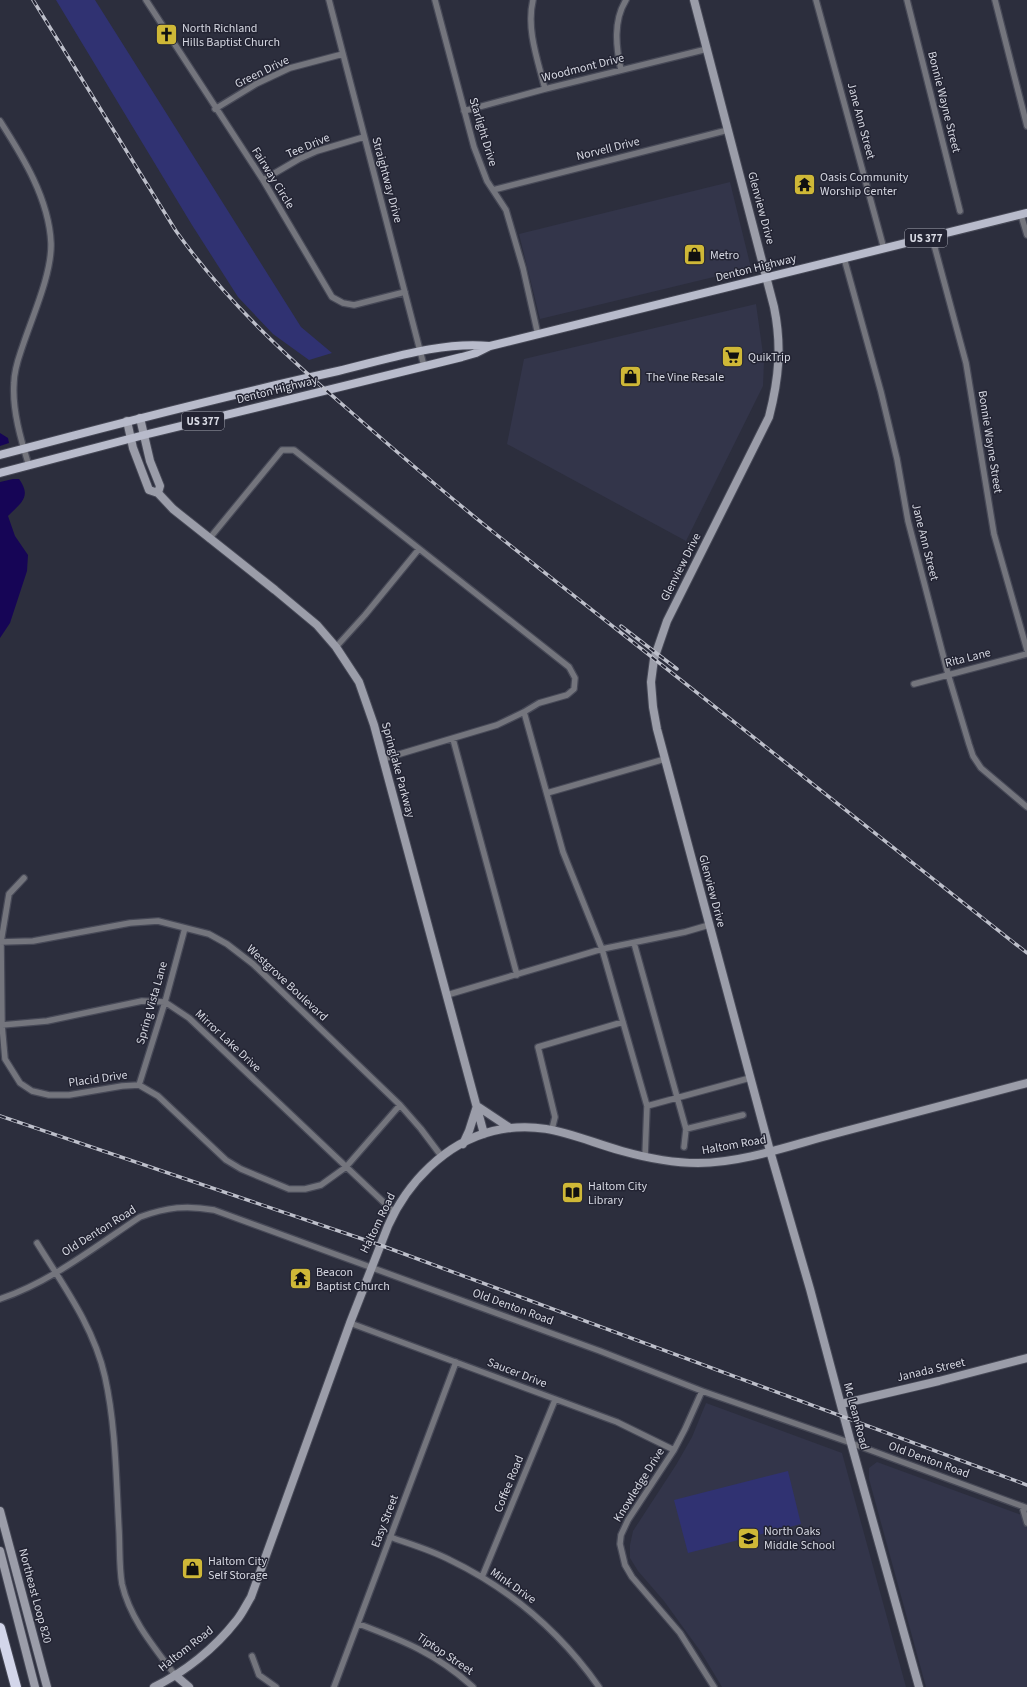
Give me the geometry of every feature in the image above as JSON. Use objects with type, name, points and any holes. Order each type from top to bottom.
[{"type":"highway","points":[[0,1628],[16,1687]]},
{"type":"main road","name":"Glenview Drive","points":[[694,0],[766,278],[778,327],[780,346],[775,393],[769,417],[666,621],[654,659],[652,682],[653,707],[665,760],[770,1151]]},
{"type":"main road","name":"Denton Highway","points":[[0,473],[131,438],[476,353],[490,346],[1024,214]]},
{"type":"main road","name":"Denton Highway","points":[[0,455],[127,421],[253,390],[421,352],[466,344],[490,346]]},
{"type":"main road","points":[[140,418],[150,461],[160,486],[158,493]]},
{"type":"main road","name":"Springlake Parkway","points":[[127,421],[138,463],[149,490],[158,493],[173,509],[209,539],[275,590],[317,625],[336,647],[359,682],[374,725],[484,1134]]},
{"type":"main road","name":"Haltom Road","points":[[154,1687],[175,1675],[221,1638],[237,1620],[251,1597],[350,1323],[394,1212],[406,1192],[417,1179],[442,1157],[463,1144],[484,1134],[510,1128],[530,1128],[562,1131],[621,1151],[662,1161],[698,1163],[729,1160],[770,1151],[1027,1083]]},
{"type":"main road","points":[[463,1144],[477,1106],[510,1128]]},
{"type":"main road","name":"Mc Lean Road","points":[[770,1151],[810,1289],[919,1687]]},
{"type":"main road","name":"Janada Street","points":[[841,1404],[939,1381],[1027,1358]]},
{"type":"main road","name":"Northeast Loop 820","points":[[0,1511],[47,1686]]},
{"type":"main road","points":[[0,1551],[35,1687]]},
{"type":"main road","points":[[175,1675],[180,1687]]},
{"type":"main road","points":[[175,1675],[189,1687]]},
{"type":"street","name":"Fairway Circle","points":[[146,0],[152,7],[215,109],[263,180],[332,297],[343,303],[354,305],[405,292]]},
{"type":"street","name":"Straightway Drive","points":[[329,0],[424,366]]},
{"type":"street","name":"Starlight Drive","points":[[435,0],[464,111],[481,166],[493,190],[506,210],[518,248],[538,335]]},
{"type":"street","points":[[534,0],[531,18],[532,38],[545,89]]},
{"type":"street","points":[[621,70],[616,39],[621,10],[626,0]]},
{"type":"street","name":"Jane Ann Street","points":[[816,0],[884,249]]},
{"type":"street","name":"Bonnie Wayne Street","points":[[907,0],[960,211]]},
{"type":"street","points":[[995,0],[1027,126]]},
{"type":"street","name":"Woodmont Drive","points":[[464,111],[545,89],[707,49]]},
{"type":"street","name":"Green Drive","points":[[215,109],[256,84],[290,68],[343,54]]},
{"type":"street","points":[[0,121],[24,161],[42,198],[46,210],[50,242],[50,259],[37,305],[16,366],[14,382],[15,408],[29,466]]},
{"type":"street","name":"Norvell Drive","points":[[493,190],[728,130]]},
{"type":"street","name":"Tee Drive","points":[[263,180],[317,151],[364,137]]},
{"type":"street","points":[[1024,214],[1027,235]]},
{"type":"street","name":"Bonnie Wayne Street","points":[[932,236],[966,363],[994,534],[1027,650]]},
{"type":"street","name":"Jane Ann Street","points":[[844,258],[881,392],[897,459],[908,522],[948,674],[969,744],[977,763],[1027,807]]},
{"type":"street","points":[[209,539],[282,450],[294,450],[569,667],[575,678],[574,689],[567,695],[539,704],[497,725],[383,759]]},
{"type":"street","points":[[336,647],[365,615],[418,549]]},
{"type":"street","name":"Rita Lane","points":[[914,684],[1027,654]]},
{"type":"street","points":[[524,712],[563,852],[602,949],[647,1106],[645,1157]]},
{"type":"street","points":[[453,739],[517,975]]},
{"type":"street","points":[[547,793],[665,760]]},
{"type":"street","name":"Placid Drive","points":[[24,878],[9,894],[0,942],[2,1025],[5,1059],[20,1083],[32,1091],[49,1095],[69,1095],[122,1086],[139,1085],[158,1096],[226,1160],[241,1170],[289,1189],[305,1189],[321,1185],[346,1167],[400,1105]]},
{"type":"street","name":"Westgrove Boulevard","points":[[0,942],[33,941],[130,922],[158,921],[209,934],[227,944],[253,964],[400,1105],[421,1129],[442,1157]]},
{"type":"street","points":[[447,995],[602,949],[685,932],[709,925]]},
{"type":"street","name":"Spring Vista Lane","points":[[139,1085],[165,1002],[185,928]]},
{"type":"street","points":[[634,942],[686,1129],[684,1147]]},
{"type":"street","points":[[2,1025],[47,1021],[142,1001],[165,1002]]},
{"type":"street","name":"Mirror Lake Drive","points":[[165,1002],[189,1018],[394,1212]]},
{"type":"street","points":[[552,1129],[555,1117],[538,1047],[623,1022]]},
{"type":"street","points":[[647,1106],[750,1078]]},
{"type":"street","points":[[686,1129],[743,1114]]},
{"type":"street","name":"Old Denton Road","points":[[0,1299],[55,1272],[140,1217],[156,1211],[176,1207],[195,1207],[214,1210],[600,1351],[702,1391],[851,1443],[1025,1507]]},
{"type":"street","points":[[37,1243],[85,1321],[96,1346],[105,1376],[112,1412],[116,1452],[120,1565],[123,1585],[129,1603],[144,1633],[175,1675]]},
{"type":"street","name":"Saucer Drive","points":[[350,1323],[617,1422],[674,1450]]},
{"type":"street","name":"Easy Street","points":[[334,1687],[359,1624],[456,1362]]},
{"type":"street","name":"Knowledge Drive","points":[[702,1391],[686,1429],[674,1450],[628,1520],[620,1544],[625,1565],[632,1577],[680,1633],[714,1687]]},
{"type":"street","name":"Coffee Road","points":[[482,1577],[555,1400]]},
{"type":"street","points":[[1025,1507],[1027,1523]]},
{"type":"street","name":"Mink Drive","points":[[390,1537],[449,1559],[482,1577],[520,1603],[548,1626],[585,1667],[599,1687]]},
{"type":"street","name":"Tiptop Street","points":[[359,1624],[405,1641],[423,1650],[459,1674],[473,1687]]},
{"type":"street","points":[[252,1656],[259,1675],[276,1687]]},
{"type":"shaded area","points":[[56,0],[95,0],[301,327],[332,353],[309,360],[273,334],[238,297],[192,225]]},
{"type":"shaded area","points":[[730,182],[751,268],[540,319],[519,234]]},
{"type":"shaded area","points":[[756,304],[764,361],[763,386],[686,541],[507,444],[524,359]]},
{"type":"shaded area","points":[[0,433],[8,438],[9,443],[0,446]]},
{"type":"shaded area","points":[[19,479],[23,485],[25,495],[21,503],[8,516],[15,536],[28,555],[27,571],[10,623],[0,638],[0,482]]},
{"type":"shaded area","name":"North Oaks Middle School","points":[[706,1403],[842,1453],[906,1687],[722,1687],[701,1652],[664,1601],[638,1571],[630,1558],[630,1545],[633,1531],[676,1465],[692,1437]]},
{"type":"shaded area","points":[[877,1462],[1027,1517],[1027,1687],[926,1687],[869,1479],[869,1468]]},
{"type":"shaded area","points":[[788,1471],[801,1524],[688,1553],[674,1500]]},
{"type":"railway","points":[[33,0],[176,231],[215,281],[280,349],[441,490],[478,520],[1027,953]]},
{"type":"railway","points":[[621,626],[677,669]]},
{"type":"railway","points":[[0,1116],[380,1245],[1027,1485]]},
{"type":"place","name":"North Richland Hills Baptist Church","points":[[167,35]]},
{"type":"place","name":"Oasis Community Worship Center","points":[[804,184]]},
{"type":"place","name":"Metro","points":[[694,255]]},
{"type":"place","name":"QuikTrip","points":[[732,357]]},
{"type":"place","name":"The Vine Resale","points":[[630,377]]},
{"type":"place","name":"Haltom City Library","points":[[572,1193]]},
{"type":"place","name":"Beacon Baptist Church","points":[[301,1279]]},
{"type":"place","name":"North Oaks Middle School","points":[[748,1538]]},
{"type":"place","name":"Haltom City Self Storage","points":[[193,1568]]}]
